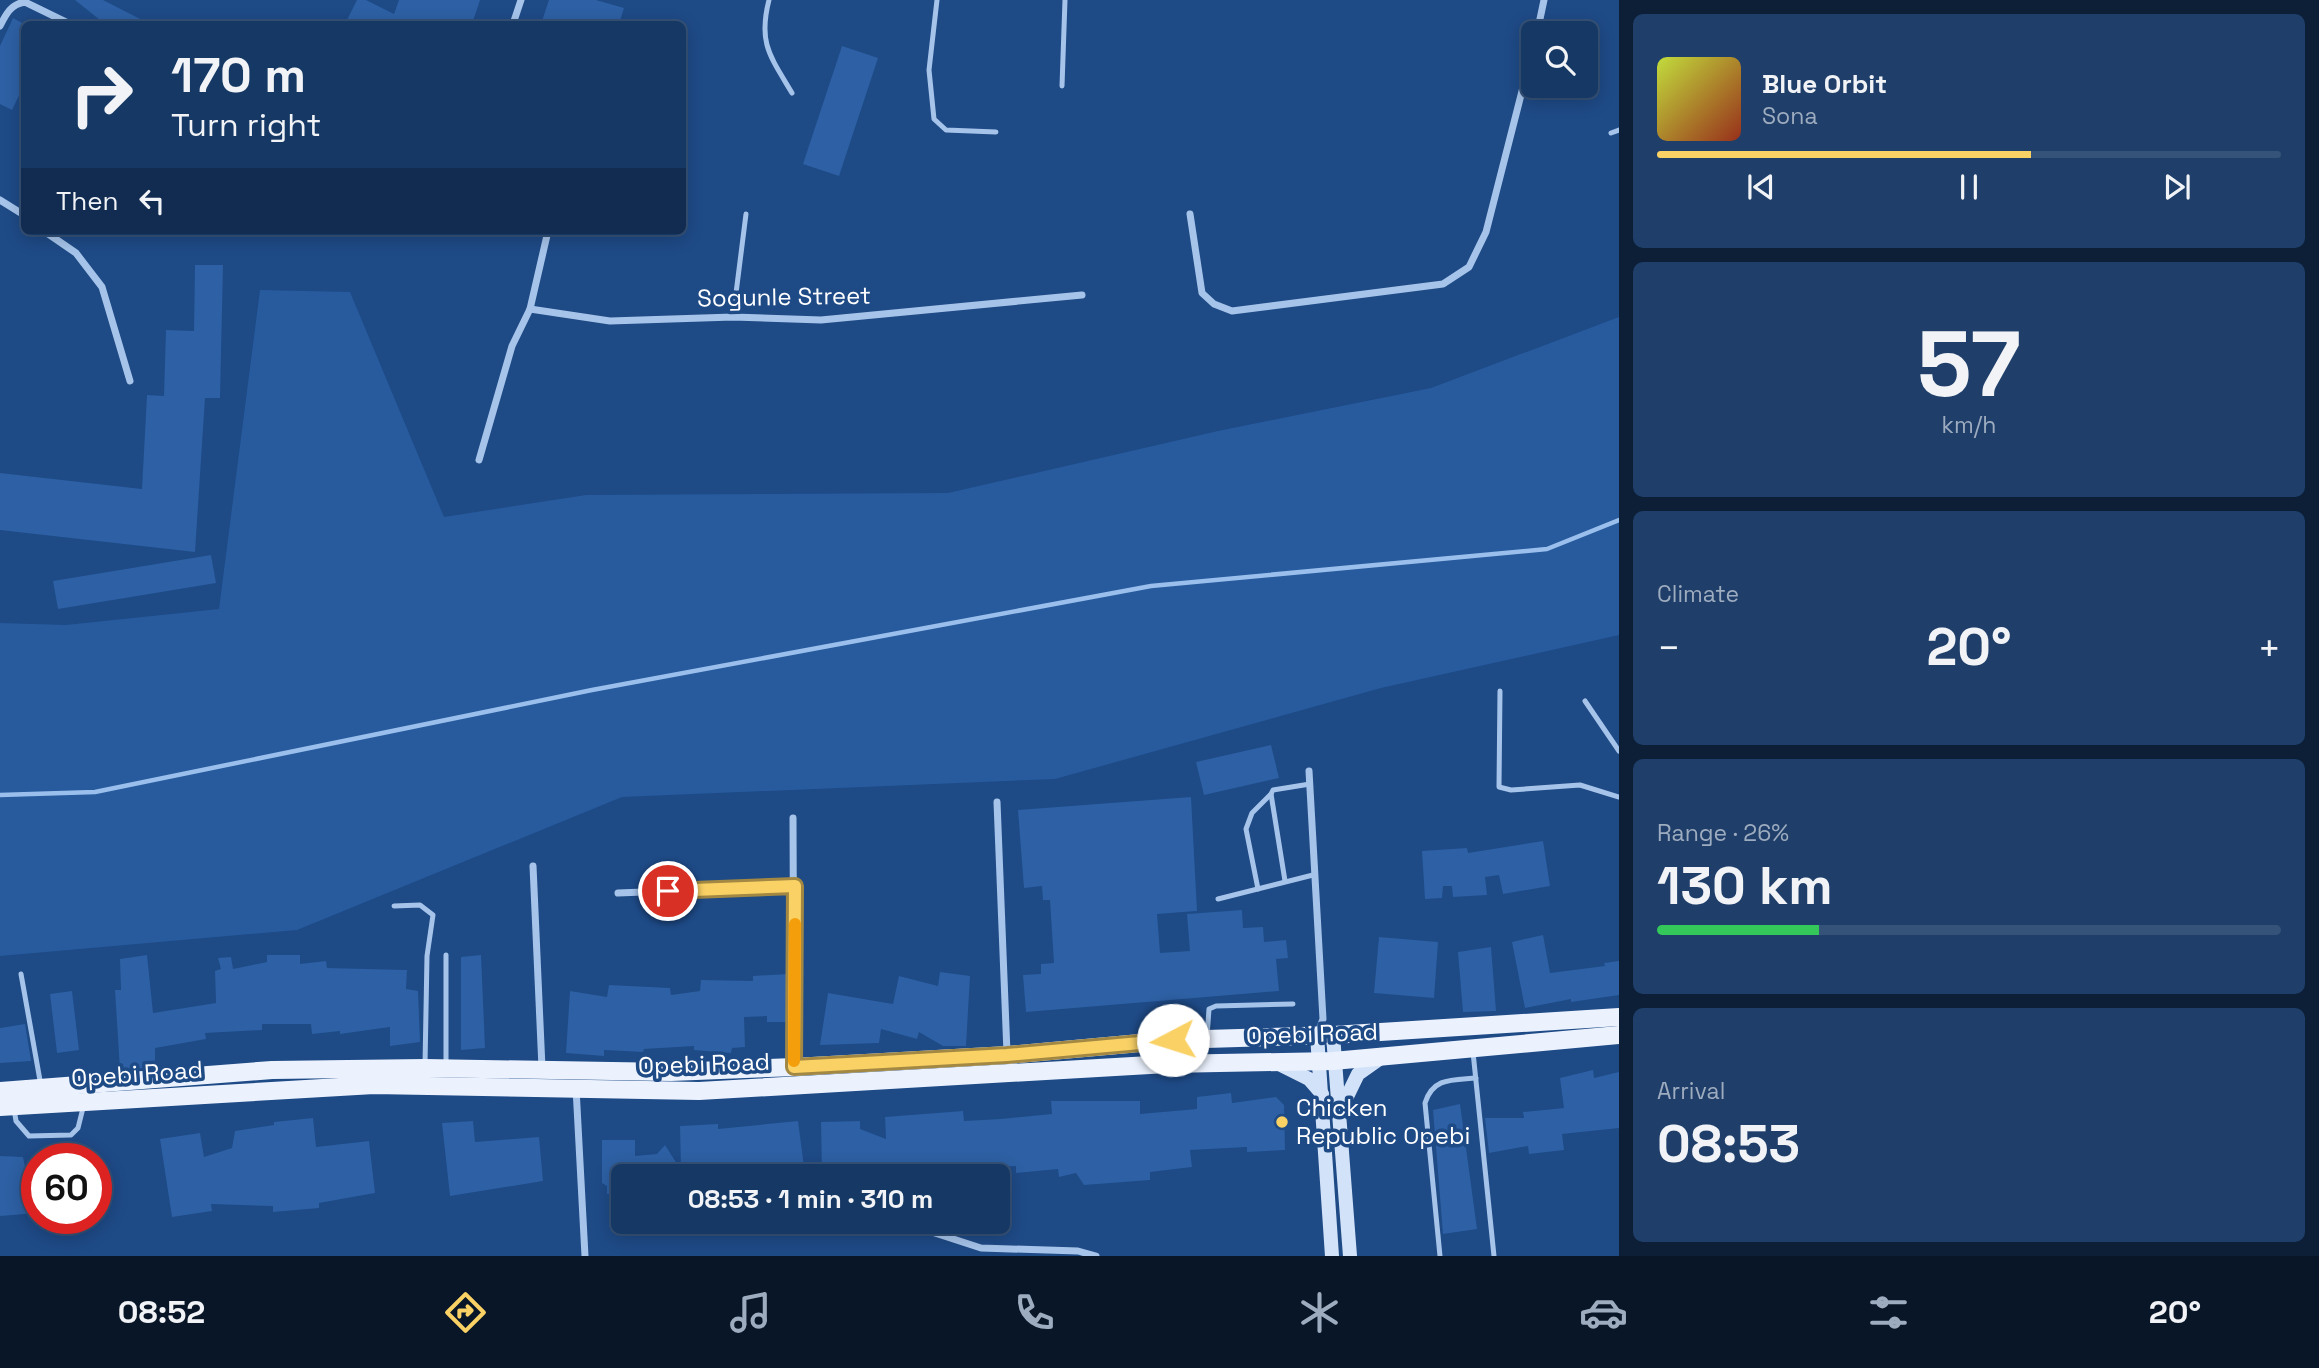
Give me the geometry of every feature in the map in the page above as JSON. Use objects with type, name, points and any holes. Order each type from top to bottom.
[{"type":"main road","name":"Opebi Road","points":[[0,1091],[272,1070],[446,1068],[671,1072],[794,1067],[1007,1055],[1324,1029],[1619,1017]]},
{"type":"main road","points":[[1324,1029],[1326,1061],[1323,1095],[1332,1256]]},
{"type":"main road","name":"Opebi Road","points":[[6,1107],[374,1085],[699,1091],[1153,1065],[1326,1061],[1619,1035]]},
{"type":"main road","points":[[1340,1112],[1358,1073],[1382,1056]]},
{"type":"main road","points":[[1272,1061],[1300,1073],[1323,1095]]},
{"type":"main road","points":[[1326,1061],[1340,1112],[1350,1256]]},
{"type":"street","points":[[514,21],[521,0]]},
{"type":"street","points":[[1540,21],[1544,0]]},
{"type":"street","points":[[0,26],[8,11],[17,3],[25,2],[64,21]]},
{"type":"street","points":[[1190,214],[1202,293],[1214,304],[1232,310],[1443,284],[1469,267],[1486,232],[1521,95]]},
{"type":"street","points":[[0,200],[21,213]]},
{"type":"street","points":[[50,235],[76,253],[102,287],[130,381]]},
{"type":"street","points":[[480,460],[512,346],[530,309],[547,235]]},
{"type":"street","name":"Sogunle Street","points":[[530,309],[610,321],[733,317],[821,320],[1082,295]]},
{"type":"street","points":[[1310,771],[1313,875],[1324,1029]]},
{"type":"street","points":[[997,802],[1007,1055]]},
{"type":"street","points":[[793,818],[794,1067]]},
{"type":"street","points":[[533,866],[542,1069]]},
{"type":"street","points":[[618,893],[795,886]]},
{"type":"street","points":[[577,1070],[585,1256]]},
{"type":"street","points":[[938,1234],[981,1248],[1078,1251],[1096,1256]]},
{"type":"lane","points":[[769,0],[763,22],[765,48],[792,93]]},
{"type":"lane","points":[[937,0],[929,70],[934,119],[946,130],[996,132]]},
{"type":"lane","points":[[1062,86],[1065,0]]},
{"type":"lane","points":[[1611,133],[1619,130]]},
{"type":"lane","points":[[733,317],[746,214]]},
{"type":"lane","points":[[1500,691],[1499,787],[1511,790],[1580,785],[1619,797]]},
{"type":"lane","points":[[1585,701],[1619,751]]},
{"type":"lane","points":[[1258,889],[1246,829],[1252,813],[1273,790],[1310,784]]},
{"type":"lane","points":[[1271,794],[1285,881]]},
{"type":"lane","points":[[1218,899],[1313,875]]},
{"type":"lane","points":[[394,906],[420,905],[433,915],[427,956],[425,1068]]},
{"type":"lane","points":[[446,955],[446,1068]]},
{"type":"lane","points":[[21,974],[41,1089]]},
{"type":"lane","points":[[1206,1039],[1209,1009],[1216,1006],[1293,1004]]},
{"type":"lane","points":[[1473,1048],[1494,1256]]},
{"type":"lane","points":[[1440,1256],[1425,1103],[1429,1092],[1441,1080],[1476,1078]]},
{"type":"lane","points":[[6,1107],[29,1136],[71,1135],[78,1128],[84,1102]]},
{"type":"shaded area","points":[[260,290],[350,292],[444,517],[586,495],[948,493],[1218,431],[1431,388],[1619,317],[1619,635],[1381,688],[1055,779],[622,797],[297,930],[0,956],[0,623],[66,625],[219,609]]},
{"type":"building","points":[[75,0],[103,0],[144,21],[101,21]]},
{"type":"building","points":[[357,0],[366,0],[394,14],[399,0],[480,0],[473,21],[346,21]]},
{"type":"building","points":[[549,0],[596,0],[624,8],[620,21],[542,21]]},
{"type":"building","points":[[13,18],[21,22],[21,91],[12,110],[0,104],[0,46]]},
{"type":"building","points":[[842,46],[878,58],[839,176],[803,164]]},
{"type":"building","points":[[195,265],[223,265],[220,398],[205,398],[195,552],[0,530],[0,473],[142,489],[147,395],[164,396],[166,330],[194,331]]},
{"type":"building","points":[[211,555],[216,583],[58,609],[53,581]]},
{"type":"building","points":[[1271,745],[1279,778],[1204,795],[1196,762]]},
{"type":"building","points":[[1191,797],[1197,911],[1157,914],[1160,953],[1190,951],[1187,914],[1242,910],[1243,928],[1263,927],[1264,942],[1286,940],[1288,958],[1276,959],[1279,991],[1026,1012],[1023,975],[1041,974],[1041,964],[1054,963],[1050,900],[1043,900],[1042,886],[1024,888],[1018,810]]},
{"type":"building","points":[[1543,841],[1550,886],[1503,894],[1499,875],[1485,877],[1487,895],[1453,897],[1452,886],[1443,886],[1442,898],[1425,899],[1422,851],[1467,848],[1468,853]]},
{"type":"building","points":[[1543,935],[1550,973],[1605,966],[1604,963],[1619,961],[1619,995],[1571,1002],[1571,999],[1525,1008],[1512,942]]},
{"type":"building","points":[[1379,937],[1438,942],[1434,998],[1374,993]]},
{"type":"building","points":[[1491,947],[1496,1011],[1463,1012],[1458,952]]},
{"type":"building","points":[[147,955],[153,1013],[216,1003],[215,971],[221,969],[218,958],[231,957],[233,969],[267,962],[267,955],[300,955],[300,964],[326,961],[327,968],[407,970],[406,989],[418,991],[420,1042],[390,1046],[390,1027],[340,1034],[340,1031],[312,1034],[311,1024],[262,1024],[262,1030],[205,1033],[206,1039],[155,1048],[155,1067],[120,1070],[115,990],[121,990],[120,959]]},
{"type":"building","points":[[481,955],[485,1048],[461,1050],[461,957]]},
{"type":"building","points":[[940,972],[970,976],[966,1046],[943,1046],[919,1032],[917,1039],[881,1029],[879,1043],[820,1045],[828,993],[893,1004],[899,976],[938,986]]},
{"type":"building","points":[[788,974],[788,1022],[767,1022],[767,1016],[744,1017],[745,1047],[732,1048],[731,1053],[694,1050],[694,1046],[644,1049],[643,1052],[604,1050],[604,1056],[566,1053],[570,991],[607,997],[609,985],[670,988],[671,995],[700,991],[701,980],[753,981],[753,976]]},
{"type":"building","points":[[72,991],[79,1050],[57,1053],[50,994]]},
{"type":"building","points":[[25,1024],[31,1061],[0,1063],[0,1028]]},
{"type":"building","points":[[1593,1070],[1594,1078],[1619,1072],[1619,1128],[1562,1134],[1564,1150],[1529,1154],[1528,1146],[1489,1153],[1485,1118],[1524,1118],[1523,1112],[1564,1108],[1560,1078]]},
{"type":"building","points":[[1231,1093],[1232,1103],[1276,1097],[1284,1105],[1285,1150],[1247,1152],[1247,1147],[1190,1150],[1192,1167],[1150,1172],[1150,1180],[1084,1185],[1076,1173],[1059,1177],[1058,1169],[1016,1173],[1016,1166],[1010,1166],[1010,1164],[822,1164],[821,1122],[860,1121],[860,1129],[886,1139],[885,1117],[963,1111],[964,1121],[1001,1119],[1052,1114],[1051,1101],[1140,1101],[1140,1114],[1197,1109],[1197,1097]]},
{"type":"building","points":[[1460,1104],[1477,1229],[1443,1234],[1433,1110]]},
{"type":"building","points":[[313,1118],[316,1147],[369,1141],[375,1193],[319,1203],[319,1208],[273,1212],[273,1206],[211,1204],[212,1211],[172,1217],[160,1139],[200,1133],[204,1157],[232,1148],[235,1131],[274,1125],[274,1122]]},
{"type":"building","points":[[473,1121],[475,1142],[539,1137],[543,1181],[450,1196],[442,1123]]},
{"type":"building","points":[[798,1121],[804,1164],[681,1164],[680,1126],[718,1124],[718,1129]]},
{"type":"building","points":[[602,1140],[635,1140],[635,1156],[657,1154],[665,1145],[677,1164],[611,1164],[611,1194],[607,1194],[607,1186],[602,1183]]},
{"type":"building","points":[[0,1156],[21,1157],[21,1214],[0,1216]]},
{"type":"waterway","points":[[0,795],[95,792],[592,690],[1151,586],[1547,549],[1619,520]]},
{"type":"slow traffic","points":[[794,1061],[795,924]]},
{"type":"place","name":"Chicken Republic Opebi","points":[[1282,1122]]},
{"type":"route","points":[[668,891],[795,886],[794,1067],[1007,1055],[1173,1040]]}]
